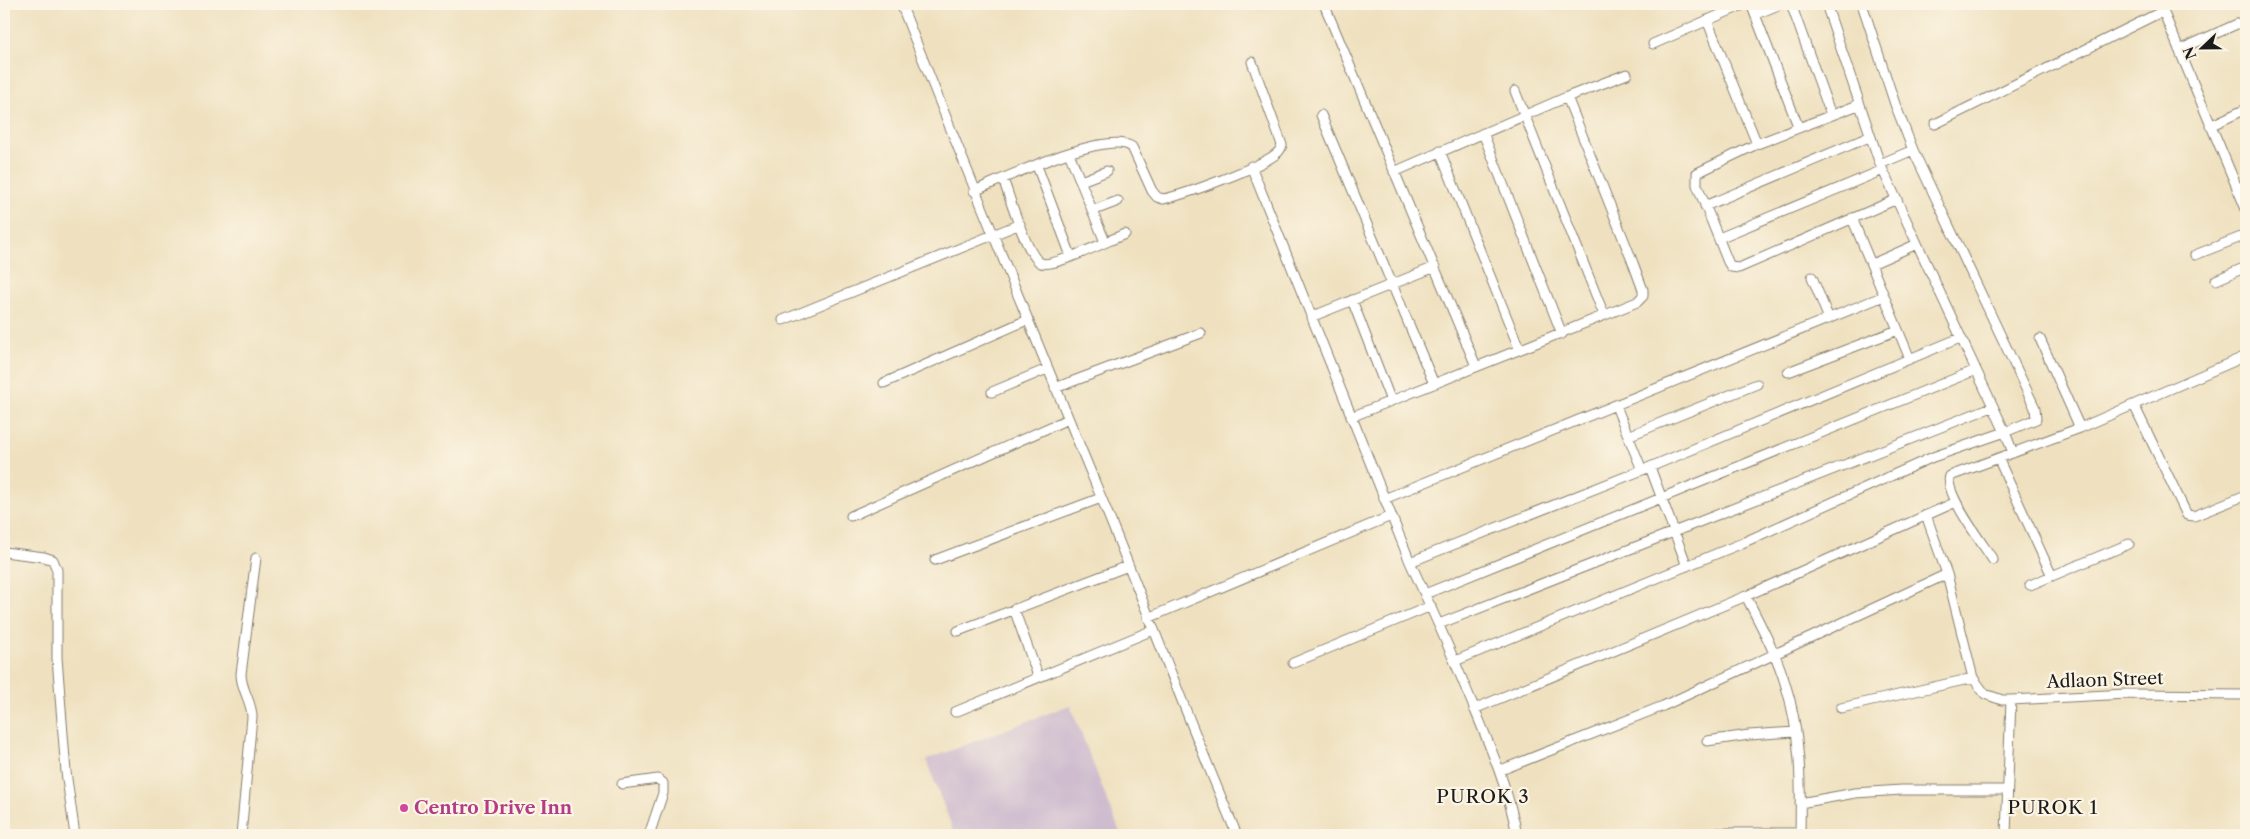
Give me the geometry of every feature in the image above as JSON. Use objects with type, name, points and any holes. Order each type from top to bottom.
[{"type":"street","points":[[901,4],[974,191],[1101,498],[1194,736],[1237,835]]},
{"type":"street","points":[[1324,4],[1476,366]]},
{"type":"street","points":[[1653,44],[1746,4]]},
{"type":"street","points":[[1751,4],[1798,126]]},
{"type":"street","points":[[1756,14],[1781,4]]},
{"type":"street","points":[[1791,4],[1831,115]]},
{"type":"street","points":[[1826,4],[1858,105],[1881,167],[2013,452]]},
{"type":"street","points":[[1455,661],[1740,544],[1933,457],[2036,419],[2035,408],[1913,150],[1895,104],[1862,4]]},
{"type":"street","points":[[1935,124],[2162,7],[2246,209]]},
{"type":"street","points":[[1707,20],[1757,144]]},
{"type":"street","points":[[2179,50],[2246,20]]},
{"type":"street","points":[[974,191],[1093,144],[1126,143],[1132,147],[1152,191],[1157,197],[1163,199],[1275,155],[1282,145],[1281,138],[1252,62]]},
{"type":"street","points":[[1394,172],[1525,115],[1627,74]]},
{"type":"street","points":[[1515,91],[1604,315]]},
{"type":"street","points":[[1351,417],[1519,348],[1562,334],[1640,300],[1643,290],[1567,98]]},
{"type":"street","points":[[1858,105],[1798,126],[1698,173],[1697,186],[1728,262],[1732,267],[1739,268],[1897,199]]},
{"type":"street","points":[[2210,126],[2246,109]]},
{"type":"street","points":[[1321,115],[1434,384]]},
{"type":"street","points":[[1483,133],[1562,334]]},
{"type":"street","points":[[1705,206],[1869,137]]},
{"type":"street","points":[[1719,238],[1881,167],[1913,150]]},
{"type":"street","points":[[1440,151],[1519,348]]},
{"type":"street","points":[[1069,153],[1105,242]]},
{"type":"street","points":[[1037,166],[1071,256]]},
{"type":"street","points":[[1251,166],[1391,516],[1455,661],[1500,770],[1510,800],[1517,835]]},
{"type":"street","points":[[1080,181],[1107,171]]},
{"type":"street","points":[[1003,179],[1031,253],[1040,263],[1047,264],[1071,256],[1125,234]]},
{"type":"street","points":[[2237,189],[2246,184]]},
{"type":"street","points":[[1092,210],[1118,200]]},
{"type":"street","points":[[1852,218],[1910,359]]},
{"type":"street","points":[[783,320],[1020,224]]},
{"type":"street","points":[[2196,255],[2246,235]]},
{"type":"street","points":[[1872,264],[1916,244]]},
{"type":"street","points":[[2216,280],[2246,267]]},
{"type":"street","points":[[1311,317],[1435,268]]},
{"type":"street","points":[[1812,277],[1829,319]]},
{"type":"street","points":[[1384,499],[1884,296]]},
{"type":"street","points":[[1352,300],[1391,401]]},
{"type":"street","points":[[884,383],[1027,320]]},
{"type":"street","points":[[1788,372],[1898,330]]},
{"type":"street","points":[[1055,388],[1201,333]]},
{"type":"street","points":[[1410,562],[1646,469],[1960,338]]},
{"type":"street","points":[[2040,339],[2080,428]]},
{"type":"street","points":[[1993,560],[1956,502],[1949,484],[1950,476],[2080,428],[2246,356]]},
{"type":"street","points":[[992,392],[1047,369]]},
{"type":"street","points":[[1425,594],[1976,370]]},
{"type":"street","points":[[1628,436],[1757,384]]},
{"type":"street","points":[[2134,405],[2187,515],[2194,516],[2246,495]]},
{"type":"street","points":[[1616,406],[1628,436],[1662,499],[1687,566]]},
{"type":"street","points":[[1439,624],[1674,533],[1798,481],[1992,407]]},
{"type":"street","points":[[851,516],[1068,419]]},
{"type":"street","points":[[1998,458],[2052,576]]},
{"type":"street","points":[[935,560],[1101,498]]},
{"type":"street","points":[[1474,708],[1746,596],[1956,502]]},
{"type":"street","points":[[1841,708],[1973,678],[1947,574],[1926,515]]},
{"type":"street","points":[[1148,618],[1391,516]]},
{"type":"street","points":[[2030,585],[2129,544]]},
{"type":"street","points":[[4,552],[44,557],[53,560],[57,570],[57,658],[66,772],[75,835]]},
{"type":"street","points":[[240,835],[252,717],[252,709],[242,685],[241,674],[256,558]]},
{"type":"street","points":[[958,631],[1128,566]]},
{"type":"street","points":[[1500,770],[1663,706],[1947,574]]},
{"type":"street","points":[[1716,833],[1800,834],[1801,779],[1786,684],[1746,596]]},
{"type":"street","points":[[1293,663],[1431,606]]},
{"type":"street","points":[[1014,609],[1038,676]]},
{"type":"street","points":[[955,712],[1038,676],[1153,630]]},
{"type":"street","name":"Adlaon Street","points":[[1973,678],[1985,694],[2002,700],[2127,694],[2246,695]]},
{"type":"street","points":[[2006,835],[2010,700]]},
{"type":"street","points":[[1707,741],[1749,735],[1795,732]]},
{"type":"street","points":[[622,784],[658,778],[663,783],[663,793],[649,835]]},
{"type":"street","points":[[1800,803],[1855,793],[1892,790],[2007,790]]},
{"type":"shaded area","points":[[1070,705],[1121,835],[955,835],[926,760]]},
{"type":"place","name":"Centro Drive Inn","points":[[404,808]]},
{"type":"district","name":"PUROK 3","points":[[1483,796]]},
{"type":"district","name":"PUROK 1","points":[[2053,807]]}]
